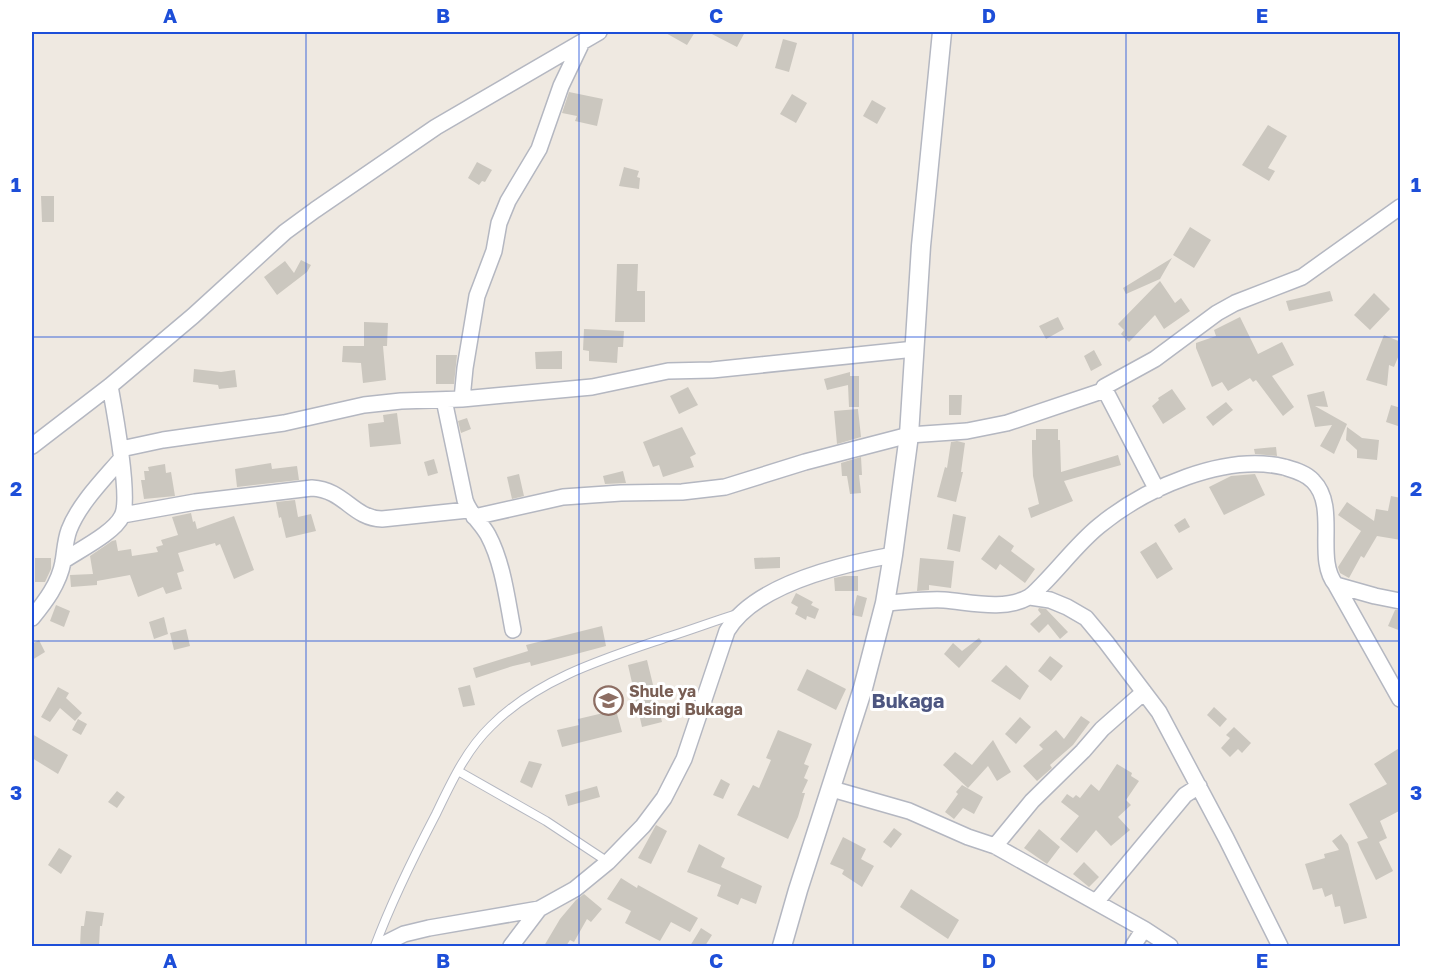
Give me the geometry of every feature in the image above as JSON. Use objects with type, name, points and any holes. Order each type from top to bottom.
[{"type":"street","points":[[32,446],[110,386],[194,316],[285,232],[315,210],[436,127],[599,32]]},
{"type":"street","points":[[783,946],[798,890],[863,688],[885,603],[894,555],[909,435],[921,246],[942,32]]},
{"type":"street","points":[[462,399],[477,296],[494,251],[501,217],[508,201],[533,161],[561,86],[582,42]]},
{"type":"street","points":[[1157,490],[1104,387],[1155,358],[1217,313],[1235,303],[1302,277],[1347,243],[1398,210]]},
{"type":"street","points":[[32,618],[53,589],[63,561],[64,545],[69,528],[121,454],[173,438],[284,423],[364,405],[592,387],[668,372],[723,369],[915,349]]},
{"type":"street","points":[[63,561],[103,535],[123,515],[121,454],[110,386]]},
{"type":"street","points":[[123,515],[195,502],[312,488],[330,491],[340,496],[360,513],[372,519],[382,519],[471,513],[564,497],[682,492],[725,487],[805,462],[909,435],[967,431],[1007,423],[1105,390]]},
{"type":"street","points":[[444,400],[454,456],[471,513],[488,534],[505,591],[513,630]]},
{"type":"street","points":[[1030,597],[1100,526],[1129,505],[1157,490],[1222,466],[1268,464],[1297,471],[1312,480],[1320,491],[1326,519],[1329,573],[1401,699]]},
{"type":"street","points":[[380,946],[404,934],[429,928],[539,909],[575,889],[608,862],[650,817],[664,798],[679,769],[699,719],[727,632],[740,613],[797,581],[858,561],[894,555]]},
{"type":"street","points":[[1336,585],[1401,601]]},
{"type":"street","points":[[885,603],[942,600],[994,604],[1030,597],[1050,600],[1086,618],[1159,712],[1280,946]]},
{"type":"street","points":[[995,846],[1032,801],[1120,712],[1144,692]]},
{"type":"street","points":[[1095,902],[1185,795],[1199,786]]},
{"type":"street","points":[[832,789],[909,811],[968,837],[995,846],[1144,929],[1170,946]]},
{"type":"street","points":[[511,946],[539,909]]},
{"type":"street","points":[[1133,946],[1144,929]]},
{"type":"lane","points":[[375,946],[401,883],[458,771],[490,726],[510,708],[575,670],[622,651],[740,613]]},
{"type":"lane","points":[[458,771],[546,821],[608,862]]},
{"type":"building","points":[[664,32],[695,32],[687,45]]},
{"type":"building","points":[[708,32],[745,32],[737,47]]},
{"type":"building","points":[[783,39],[797,43],[789,72],[775,68]]},
{"type":"building","points":[[569,92],[603,99],[597,126],[575,121],[577,116],[562,113]]},
{"type":"building","points":[[792,94],[807,103],[796,123],[780,114]]},
{"type":"building","points":[[872,100],[886,108],[877,124],[863,116]]},
{"type":"building","points":[[1268,125],[1287,136],[1268,168],[1275,171],[1269,181],[1242,165]]},
{"type":"building","points":[[477,162],[492,170],[485,182],[482,181],[479,185],[468,178]]},
{"type":"building","points":[[624,167],[639,171],[637,177],[640,178],[639,189],[619,186]]},
{"type":"building","points":[[41,196],[54,196],[54,222],[42,222]]},
{"type":"building","points":[[1190,227],[1211,240],[1194,268],[1173,255]]},
{"type":"building","points":[[1172,258],[1160,279],[1126,294],[1123,288]]},
{"type":"building","points":[[301,260],[311,265],[307,272],[277,295],[264,277],[285,261],[294,273]]},
{"type":"building","points":[[617,264],[638,264],[637,291],[645,291],[645,322],[615,322]]},
{"type":"building","points":[[1160,281],[1175,303],[1181,298],[1190,311],[1164,329],[1155,315],[1129,342],[1121,334],[1124,330],[1118,324]]},
{"type":"building","points":[[1330,291],[1333,301],[1289,311],[1286,301]]},
{"type":"building","points":[[1374,293],[1390,309],[1370,330],[1354,315]]},
{"type":"building","points":[[1058,317],[1064,329],[1046,339],[1039,326]]},
{"type":"building","points":[[1240,317],[1258,354],[1282,342],[1294,365],[1272,376],[1294,407],[1283,416],[1256,380],[1253,382],[1250,378],[1228,391],[1222,382],[1212,387],[1196,343],[1216,336],[1214,330]]},
{"type":"building","points":[[364,322],[388,323],[387,346],[383,346],[386,380],[363,383],[361,363],[342,362],[343,346],[364,346]]},
{"type":"building","points":[[584,329],[624,331],[623,347],[618,347],[617,363],[589,361],[589,351],[583,350]]},
{"type":"building","points":[[1384,335],[1401,342],[1401,350],[1394,367],[1389,365],[1387,386],[1366,380]]},
{"type":"building","points":[[1094,350],[1102,365],[1091,371],[1084,356]]},
{"type":"building","points":[[562,351],[562,369],[536,369],[535,352]]},
{"type":"building","points":[[436,355],[457,355],[454,384],[436,384]]},
{"type":"building","points":[[194,369],[221,372],[235,370],[237,387],[219,389],[218,385],[193,382]]},
{"type":"building","points":[[850,372],[850,376],[859,376],[859,407],[849,407],[848,385],[827,390],[824,379]]},
{"type":"building","points":[[688,387],[698,405],[679,414],[670,396]]},
{"type":"building","points":[[1172,389],[1186,409],[1163,424],[1152,406],[1159,400],[1158,398]]},
{"type":"building","points":[[1324,391],[1328,407],[1315,406],[1347,424],[1334,454],[1320,446],[1332,425],[1315,427],[1307,395]]},
{"type":"building","points":[[949,395],[962,395],[961,415],[949,415]]},
{"type":"building","points":[[1226,402],[1233,410],[1213,426],[1206,417]]},
{"type":"building","points":[[1391,405],[1401,408],[1401,427],[1386,422]]},
{"type":"building","points":[[858,409],[861,437],[837,444],[834,411]]},
{"type":"building","points":[[397,413],[401,444],[370,447],[368,424],[384,422],[383,415]]},
{"type":"building","points":[[467,418],[471,429],[461,433],[458,421]]},
{"type":"building","points":[[682,427],[696,454],[690,457],[694,467],[663,477],[659,465],[653,467],[643,442]]},
{"type":"building","points":[[1347,427],[1362,438],[1379,440],[1377,460],[1357,458],[1357,450],[1346,440]]},
{"type":"building","points":[[1036,429],[1058,429],[1061,472],[1118,455],[1121,465],[1064,481],[1073,501],[1031,518],[1028,508],[1039,504],[1033,476],[1032,452],[1032,440],[1036,440]]},
{"type":"building","points":[[951,442],[965,443],[961,472],[963,472],[956,502],[937,497],[945,467],[947,468]]},
{"type":"building","points":[[1276,447],[1277,456],[1255,454],[1254,449]]},
{"type":"building","points":[[861,457],[862,475],[859,475],[861,493],[850,494],[847,476],[842,476],[841,463]]},
{"type":"building","points":[[434,459],[438,473],[428,476],[424,462]]},
{"type":"building","points":[[271,463],[272,469],[297,466],[299,480],[237,487],[235,469]]},
{"type":"building","points":[[165,464],[166,473],[171,472],[175,496],[144,499],[141,480],[145,480],[144,471],[149,471],[148,467]]},
{"type":"building","points":[[623,471],[626,483],[605,484],[603,476]]},
{"type":"building","points":[[519,474],[524,496],[512,499],[507,477]]},
{"type":"building","points":[[1255,474],[1265,495],[1224,515],[1209,487],[1231,476]]},
{"type":"building","points":[[1391,496],[1401,498],[1401,540],[1377,536],[1364,558],[1361,556],[1349,578],[1340,573],[1338,567],[1361,531],[1338,515],[1347,502],[1374,521],[1376,509],[1388,511]]},
{"type":"building","points":[[295,500],[298,517],[311,514],[316,531],[286,538],[276,502]]},
{"type":"building","points":[[191,513],[197,529],[234,516],[254,570],[234,579],[220,544],[216,546],[215,543],[178,553],[184,571],[177,573],[182,589],[166,594],[163,587],[138,597],[130,575],[97,581],[97,585],[71,587],[70,575],[93,574],[90,556],[112,541],[116,540],[118,551],[131,549],[132,556],[158,552],[156,547],[163,545],[161,540],[178,535],[172,517]]},
{"type":"building","points":[[953,514],[966,517],[960,552],[947,549]]},
{"type":"building","points":[[1185,518],[1190,527],[1179,533],[1174,525]]},
{"type":"building","points":[[999,535],[1014,546],[1011,551],[1035,569],[1025,583],[1000,564],[996,570],[981,559]]},
{"type":"building","points":[[1156,542],[1173,569],[1157,579],[1140,552]]},
{"type":"building","points":[[780,557],[780,568],[755,569],[754,558]]},
{"type":"building","points":[[35,558],[51,558],[51,569],[45,582],[35,582]]},
{"type":"building","points":[[920,558],[954,561],[951,588],[929,585],[929,590],[917,591]]},
{"type":"building","points":[[858,576],[858,591],[835,591],[834,578]]},
{"type":"building","points":[[796,593],[813,602],[811,605],[819,609],[815,619],[807,616],[806,620],[795,614],[798,607],[791,603]]},
{"type":"building","points":[[857,595],[867,598],[862,617],[852,615]]},
{"type":"building","points":[[56,605],[70,611],[64,627],[50,621]]},
{"type":"building","points":[[1039,608],[1046,609],[1068,632],[1060,639],[1048,624],[1039,633],[1030,624],[1041,614]]},
{"type":"building","points":[[1395,610],[1401,610],[1401,631],[1388,626]]},
{"type":"building","points":[[164,617],[168,634],[154,639],[149,622]]},
{"type":"building","points":[[602,626],[606,646],[531,666],[530,662],[513,666],[476,678],[473,668],[528,651],[526,645]]},
{"type":"building","points":[[186,629],[190,646],[174,650],[170,633]]},
{"type":"building","points":[[979,638],[982,642],[959,668],[944,654],[953,643],[962,651]]},
{"type":"building","points":[[39,640],[45,652],[32,660],[32,644]]},
{"type":"building","points":[[1050,656],[1063,666],[1051,681],[1038,671]]},
{"type":"building","points":[[647,660],[662,722],[642,727],[628,665]]},
{"type":"building","points":[[1006,665],[1029,686],[1020,700],[991,681]]},
{"type":"building","points":[[807,669],[846,689],[836,710],[797,690]]},
{"type":"building","points":[[470,685],[475,705],[463,707],[458,688]]},
{"type":"building","points":[[58,687],[69,693],[66,698],[82,713],[75,721],[60,708],[50,722],[41,717]]},
{"type":"building","points":[[1214,707],[1227,719],[1220,727],[1207,715]]},
{"type":"building","points":[[616,710],[622,732],[562,747],[557,730],[579,725],[578,719]]},
{"type":"building","points":[[1081,716],[1090,722],[1073,745],[1050,765],[1052,768],[1037,781],[1023,766],[1043,749],[1039,745],[1056,730],[1064,739]]},
{"type":"building","points":[[1020,717],[1031,727],[1016,744],[1005,734]]},
{"type":"building","points":[[78,719],[87,724],[81,735],[72,730]]},
{"type":"building","points":[[1234,727],[1251,743],[1242,753],[1238,749],[1230,757],[1221,748],[1230,738],[1226,735]]},
{"type":"building","points":[[778,730],[812,744],[804,764],[809,766],[804,778],[808,780],[802,793],[805,793],[788,839],[737,815],[753,785],[759,788],[771,760],[766,758]]},
{"type":"building","points":[[32,734],[68,755],[58,774],[32,758]]},
{"type":"building","points":[[993,740],[1011,772],[997,781],[988,766],[968,788],[943,765],[955,752],[972,765]]},
{"type":"building","points":[[1401,747],[1401,810],[1380,821],[1387,838],[1379,842],[1393,871],[1376,880],[1357,842],[1368,838],[1349,804],[1387,784],[1374,764]]},
{"type":"building","points":[[529,761],[542,764],[532,788],[520,782]]},
{"type":"building","points":[[1117,764],[1132,773],[1131,776],[1139,781],[1126,800],[1131,805],[1118,817],[1130,830],[1111,846],[1096,830],[1077,853],[1060,839],[1079,816],[1061,802],[1067,794],[1073,798],[1076,795],[1080,798],[1091,784],[1099,791]]},
{"type":"building","points":[[721,779],[730,784],[723,799],[713,795]]},
{"type":"building","points":[[962,785],[983,797],[974,814],[963,808],[954,819],[945,812]]},
{"type":"building","points":[[597,786],[600,797],[568,806],[565,795]]},
{"type":"building","points":[[117,791],[125,797],[117,808],[108,802]]},
{"type":"building","points":[[656,825],[667,831],[651,864],[638,858]]},
{"type":"building","points":[[894,828],[902,834],[891,848],[883,842]]},
{"type":"building","points":[[1039,829],[1060,847],[1047,864],[1024,848]]},
{"type":"building","points":[[1341,834],[1348,844],[1367,918],[1344,924],[1340,906],[1335,907],[1332,894],[1325,897],[1322,888],[1313,890],[1305,864],[1325,858],[1324,854],[1339,850],[1332,841]]},
{"type":"building","points":[[843,837],[866,849],[861,859],[874,866],[862,887],[842,874],[844,870],[830,864]]},
{"type":"building","points":[[699,844],[725,858],[721,867],[762,886],[756,904],[741,898],[738,905],[717,896],[721,885],[687,872]]},
{"type":"building","points":[[59,848],[72,856],[61,874],[48,865]]},
{"type":"building","points":[[1084,862],[1099,877],[1089,887],[1073,874]]},
{"type":"building","points":[[621,878],[698,918],[690,932],[671,922],[660,941],[625,923],[631,911],[607,899]]},
{"type":"building","points":[[911,889],[959,920],[948,939],[900,907]]},
{"type":"building","points":[[584,894],[602,909],[591,922],[587,919],[574,942],[570,940],[566,946],[544,946],[560,919]]},
{"type":"building","points":[[86,911],[104,913],[102,926],[100,926],[99,946],[80,946],[81,926],[84,926]]},
{"type":"building","points":[[701,928],[712,935],[705,946],[690,946]]},
{"type":"place","name":"Shule ya Msingi Bukaga","points":[[608,700]]},
{"type":"district","name":"Bukaga","points":[[908,700]]}]
